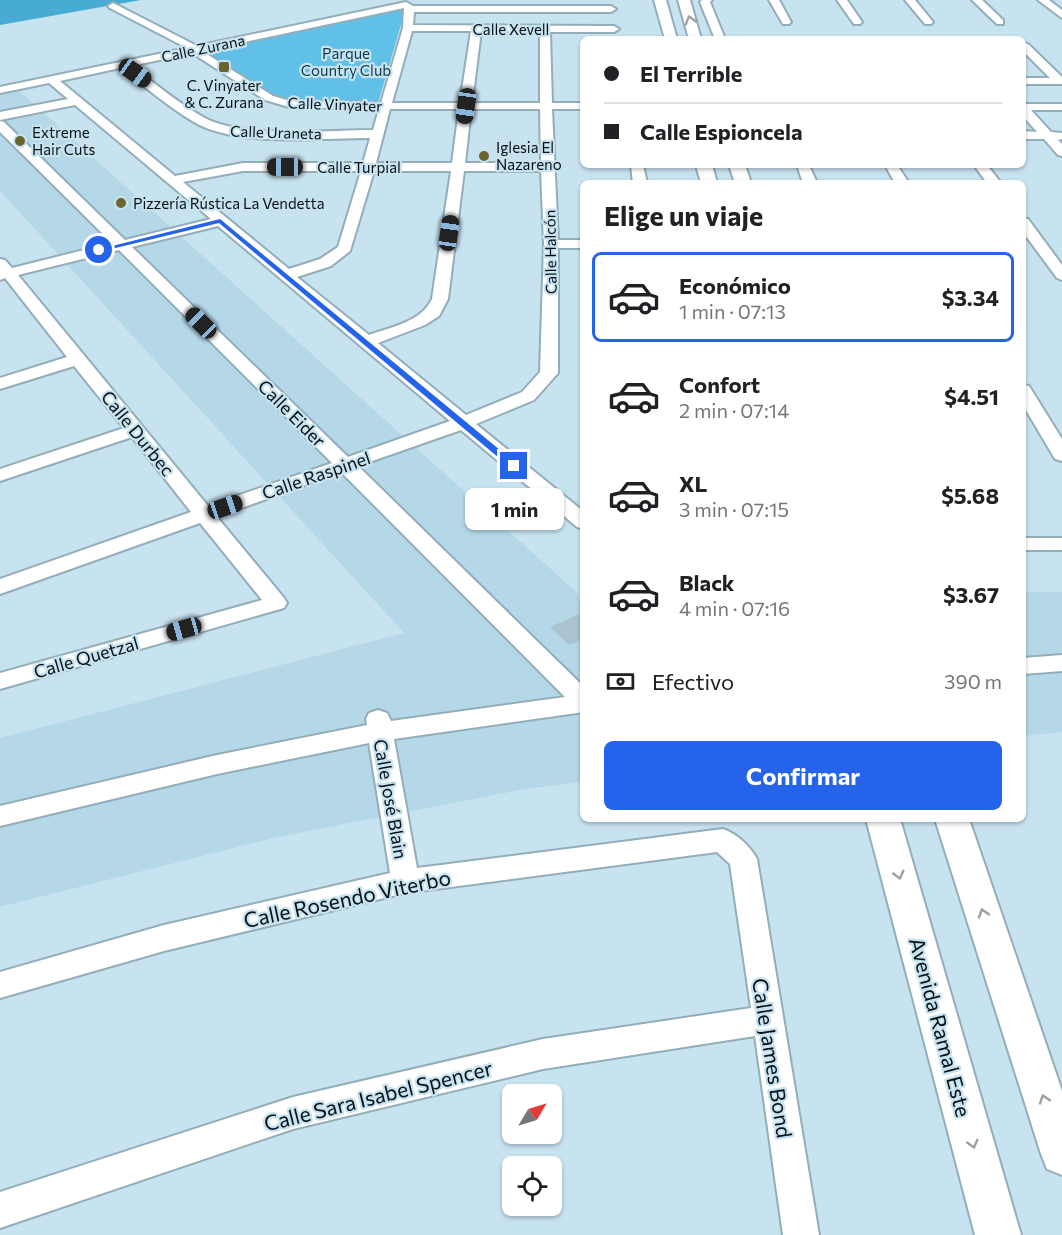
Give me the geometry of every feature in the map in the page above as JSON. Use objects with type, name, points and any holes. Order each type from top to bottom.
[{"type":"main road","points":[[660,0],[670,36]]},
{"type":"main road","points":[[684,0],[694,36]]},
{"type":"main road","name":"Avenida Ramal Este","points":[[884,822],[998,1235]]},
{"type":"main road","points":[[953,822],[1062,1154]]},
{"type":"street","points":[[707,0],[705,2],[719,36]]},
{"type":"street","points":[[774,0],[786,22]]},
{"type":"street","points":[[842,0],[857,22]]},
{"type":"street","points":[[910,0],[928,22]]},
{"type":"street","points":[[977,0],[1000,22]]},
{"type":"street","points":[[1043,0],[1062,15]]},
{"type":"street","points":[[286,275],[322,264],[340,254],[345,248],[408,28],[403,5]]},
{"type":"street","name":"Calle Zurana","points":[[0,90],[403,5],[610,5]]},
{"type":"street","points":[[610,5],[615,34]]},
{"type":"street","name":"Calle Vinyater","points":[[113,6],[191,46],[193,50],[269,99],[289,104],[580,106]]},
{"type":"street","name":"Calle Xevell","points":[[408,28],[545,29],[615,34]]},
{"type":"street","points":[[366,342],[419,322],[433,313],[440,300],[476,28]]},
{"type":"street","name":"Calle Halcón","points":[[462,423],[528,396],[549,374],[551,244],[547,166],[545,29]]},
{"type":"street","points":[[1026,48],[1061,81]]},
{"type":"street","name":"Calle Uraneta","points":[[123,64],[199,120],[220,129],[260,134],[378,134]]},
{"type":"street","points":[[51,79],[580,520]]},
{"type":"street","points":[[1026,81],[1061,81]]},
{"type":"street","points":[[0,116],[77,101]]},
{"type":"street","points":[[1026,108],[1062,107]]},
{"type":"street","points":[[1026,111],[1062,152]]},
{"type":"street","name":"Calle Eider","points":[[0,125],[580,695]]},
{"type":"street","points":[[1026,135],[1062,135]]},
{"type":"street","name":"Calle Turpial","points":[[173,180],[243,167],[547,166]]},
{"type":"street","points":[[982,168],[992,180]]},
{"type":"street","points":[[3,270],[122,245],[220,221]]},
{"type":"street","points":[[1026,226],[1062,275]]},
{"type":"street","points":[[551,244],[580,244]]},
{"type":"street","name":"Calle Durbec","points":[[3,270],[276,603]]},
{"type":"street","points":[[0,384],[78,359]]},
{"type":"street","points":[[1026,395],[1062,454]]},
{"type":"street","name":"Calle Raspinel","points":[[0,587],[462,423]]},
{"type":"street","points":[[0,475],[135,430]]},
{"type":"street","points":[[1026,544],[1062,544]]},
{"type":"street","name":"Calle Quetzal","points":[[0,681],[276,603]]},
{"type":"street","points":[[1026,652],[1062,649]]},
{"type":"street","points":[[1026,666],[1062,663]]},
{"type":"street","points":[[0,800],[163,760],[580,695]]},
{"type":"street","points":[[0,816],[124,784],[379,725]]},
{"type":"street","name":"Calle José Blain","points":[[379,725],[405,881]]},
{"type":"street","name":"Calle Rosendo Viterbo","points":[[0,985],[164,938],[405,881],[723,840],[743,859],[746,881]]},
{"type":"street","name":"Calle James Bond","points":[[746,881],[801,1235]]},
{"type":"street","name":"Calle Sara Isabel Spencer","points":[[0,1210],[293,1113],[543,1054],[767,1020]]},
{"type":"shaded area","points":[[0,0],[141,0],[0,25]]},
{"type":"shaded area","points":[[15,87],[580,595],[580,782],[525,789],[278,837],[0,907],[0,738],[404,633],[0,191],[0,90]]},
{"type":"shaded area","points":[[1026,592],[1062,592],[1062,732],[1026,736]]},
{"type":"green space","name":"Parque Country Club","points":[[398,9],[405,11],[378,103],[299,102],[273,95],[206,52],[210,48]]},
{"type":"building","points":[[580,614],[580,640],[569,645],[550,627]]},
{"type":"place","name":"C. Vinyater & C. Zurana","points":[[224,67]]},
{"type":"place","name":"Extreme Hair Cuts","points":[[20,141]]},
{"type":"place","name":"Iglesia El Nazareno","points":[[484,156]]},
{"type":"place","name":"Pizzería Rústica La Vendetta","points":[[121,203]]},
{"type":"route","points":[[99,250],[220,221],[514,466]]}]
